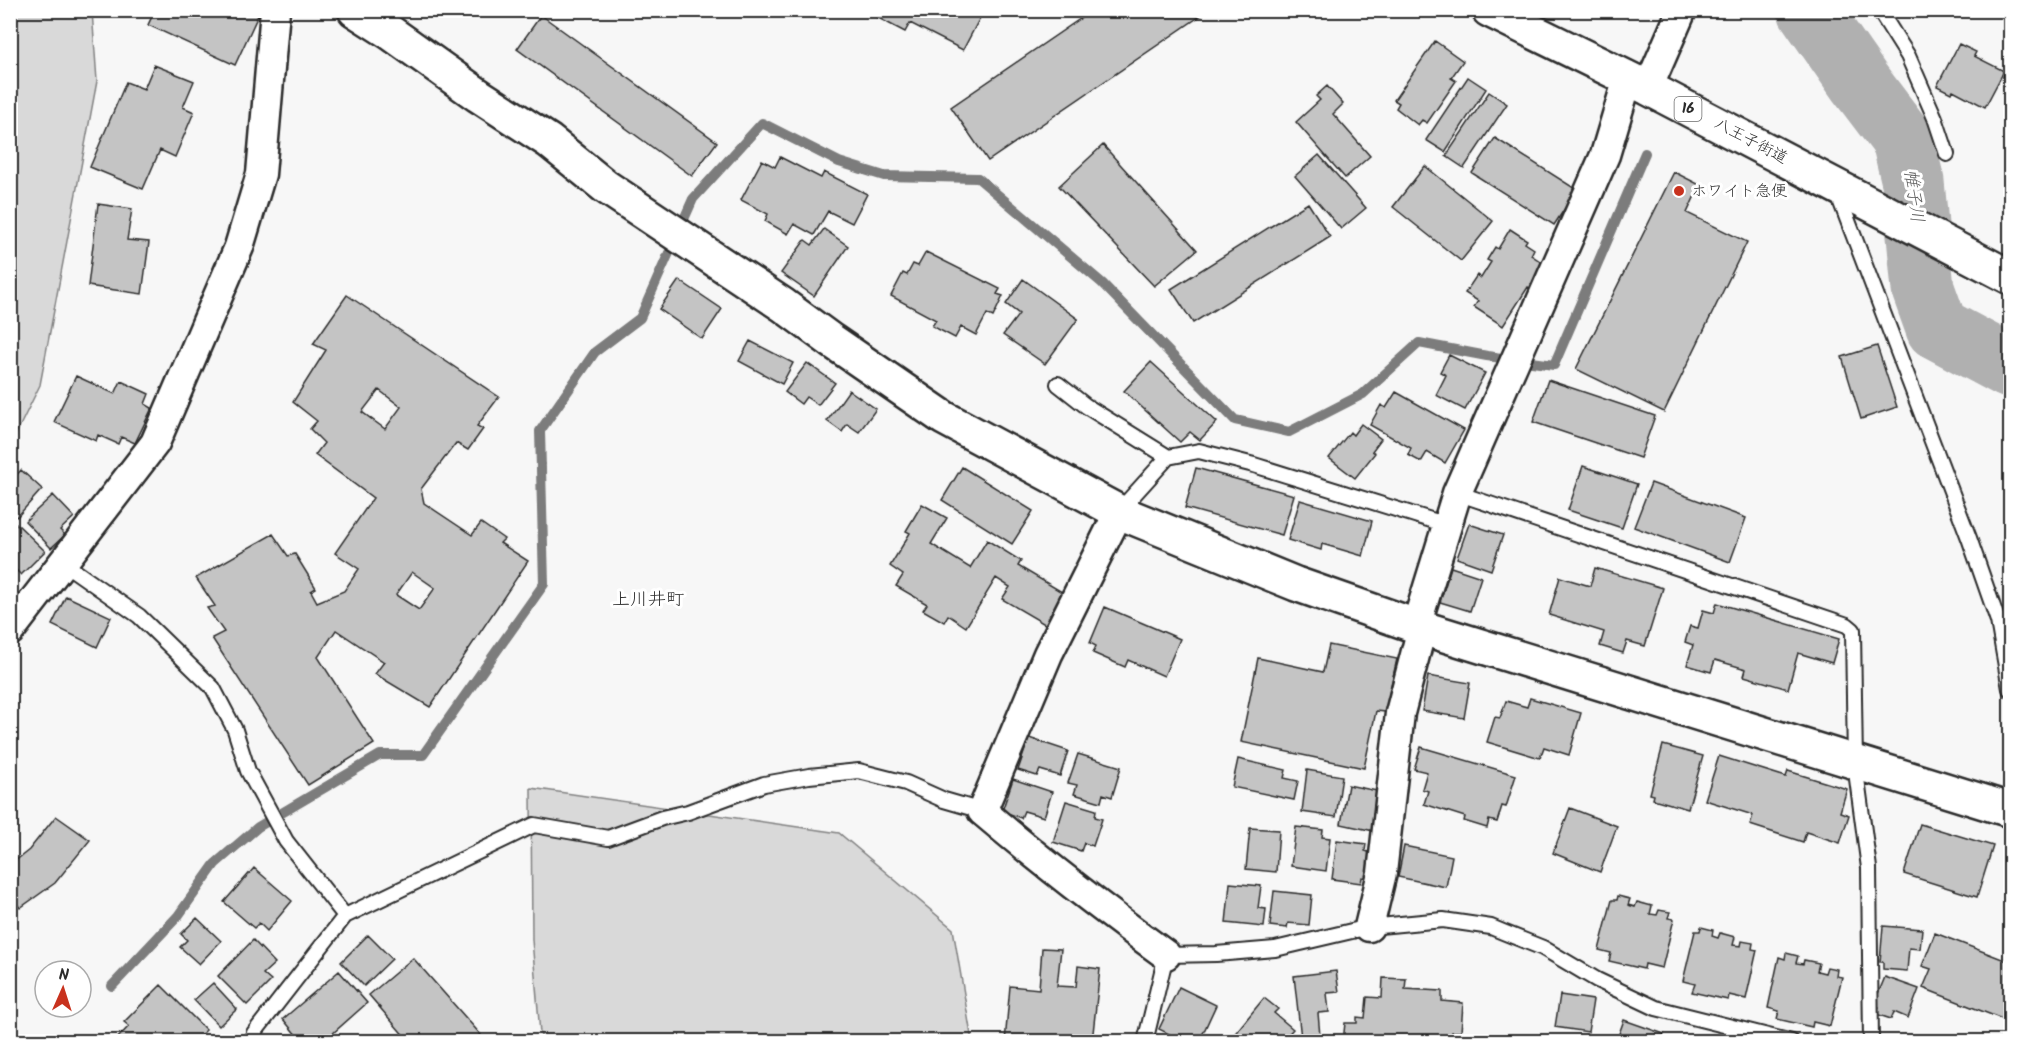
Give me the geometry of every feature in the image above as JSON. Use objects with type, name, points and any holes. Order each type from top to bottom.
[{"type":"main road","points":[[355,10],[549,141],[606,187],[783,305],[832,342],[944,418],[1119,512],[1296,584],[1419,627],[1855,764],[2010,810]]},
{"type":"main road","name":"八王子街道","points":[[1489,10],[1638,83],[2010,277]]},
{"type":"street","points":[[10,632],[155,443],[239,247],[261,174],[275,10]]},
{"type":"street","points":[[1369,927],[1382,873],[1400,713],[1419,627],[1457,493],[1638,83],[1682,10]]},
{"type":"street","points":[[1119,512],[1048,654],[982,811],[1102,909],[1166,955]]},
{"type":"lane","points":[[1879,10],[1908,56],[1935,117],[1947,154]]},
{"type":"lane","points":[[1834,185],[1969,538],[1998,621],[2010,688]]},
{"type":"lane","points":[[1058,384],[1086,406],[1168,457]]},
{"type":"lane","points":[[1119,512],[1168,457],[1199,451],[1254,465],[1447,525]]},
{"type":"lane","points":[[1457,493],[1847,625],[1853,630],[1855,764],[1869,868],[1871,1041]]},
{"type":"lane","points":[[62,562],[139,616],[213,688],[235,730],[248,771],[286,841],[345,916]]},
{"type":"lane","points":[[251,1041],[254,1034],[345,916],[534,825],[608,838],[764,784],[809,776],[859,771],[906,783],[944,800],[982,811]]},
{"type":"lane","points":[[1145,1041],[1166,955],[1275,949],[1369,927],[1443,920],[1491,927],[1543,948],[1597,980],[1656,1008],[1792,1041]]},
{"type":"shaded area","points":[[11,10],[92,11],[97,81],[40,385],[11,444]]},
{"type":"shaded area","points":[[531,788],[839,833],[953,929],[972,1041],[543,1041],[540,1033],[532,940]]},
{"type":"building","points":[[155,10],[260,11],[235,65],[148,25]]},
{"type":"building","points":[[863,10],[984,10],[963,50],[910,23],[905,32]]},
{"type":"building","points":[[1093,10],[1209,10],[988,161],[951,107]]},
{"type":"building","points":[[541,15],[717,142],[692,176],[517,49]]},
{"type":"building","points":[[1435,41],[1463,61],[1451,78],[1456,81],[1427,123],[1422,120],[1418,125],[1396,108],[1399,103],[1394,100]]},
{"type":"building","points":[[1959,44],[1976,52],[1974,56],[2004,71],[1985,107],[1953,90],[1951,93],[1937,86]]},
{"type":"building","points":[[154,65],[194,81],[183,107],[194,112],[175,157],[160,150],[143,189],[90,167],[126,82],[144,89]]},
{"type":"building","points":[[1468,77],[1486,89],[1445,152],[1426,140]]},
{"type":"building","points":[[1327,86],[1343,104],[1333,114],[1370,156],[1345,178],[1296,122],[1320,100],[1316,96]]},
{"type":"building","points":[[1489,92],[1507,104],[1464,168],[1446,156]]},
{"type":"building","points":[[1495,138],[1577,190],[1554,225],[1472,173]]},
{"type":"building","points":[[1103,145],[1197,250],[1154,286],[1059,186]]},
{"type":"building","points":[[1319,155],[1366,208],[1341,229],[1295,176]]},
{"type":"building","points":[[780,157],[821,178],[824,172],[867,194],[852,223],[828,211],[814,235],[794,224],[788,234],[765,221],[768,214],[741,200],[762,160],[775,167]]},
{"type":"building","points":[[1425,166],[1493,221],[1461,261],[1393,207]]},
{"type":"building","points":[[1674,172],[1700,185],[1687,213],[1747,242],[1664,412],[1576,369]]},
{"type":"building","points":[[1308,203],[1330,237],[1193,323],[1171,289]]},
{"type":"building","points":[[98,204],[132,209],[127,240],[149,242],[142,294],[88,286]]},
{"type":"building","points":[[824,229],[848,246],[814,296],[781,273],[805,240],[812,245]]},
{"type":"building","points":[[1510,229],[1527,240],[1525,243],[1534,249],[1531,255],[1543,263],[1539,269],[1548,275],[1537,292],[1528,287],[1503,326],[1474,307],[1478,301],[1465,293],[1477,275],[1481,278],[1491,262],[1487,260],[1495,247],[1498,249]]},
{"type":"building","points":[[926,252],[1000,289],[997,294],[1003,296],[993,317],[987,314],[976,335],[961,327],[955,338],[932,326],[936,320],[891,296],[903,273],[907,275],[913,264],[918,266]]},
{"type":"building","points":[[1023,279],[1078,319],[1045,364],[1003,335],[1019,314],[1006,304]]},
{"type":"building","points":[[679,280],[722,309],[702,339],[659,309]]},
{"type":"building","points":[[347,295],[499,397],[477,426],[483,429],[468,450],[456,443],[421,489],[424,503],[472,535],[481,523],[504,539],[500,543],[528,561],[430,707],[375,674],[384,662],[336,630],[318,657],[374,744],[308,785],[212,638],[224,632],[207,608],[215,606],[196,578],[273,534],[288,556],[295,554],[316,588],[311,591],[317,602],[344,591],[359,569],[335,553],[373,498],[315,455],[324,443],[310,429],[317,421],[293,402],[326,350],[313,344]],"holes":[[[379,390],[401,407],[385,429],[362,412]],[[412,572],[435,588],[419,610],[396,595]]]},
{"type":"building","points":[[750,341],[793,363],[782,384],[739,361]]},
{"type":"building","points":[[1877,346],[1897,407],[1861,419],[1842,357]]},
{"type":"building","points":[[1449,355],[1485,373],[1465,410],[1436,395],[1446,375],[1440,372]]},
{"type":"building","points":[[1151,362],[1217,422],[1200,440],[1190,432],[1180,442],[1124,391]]},
{"type":"building","points":[[807,363],[835,383],[818,405],[806,397],[801,404],[785,392]]},
{"type":"building","points":[[76,376],[115,394],[121,381],[149,394],[145,404],[152,408],[135,443],[121,437],[118,444],[98,435],[96,441],[54,422]]},
{"type":"building","points":[[1548,380],[1655,416],[1640,458],[1533,422]]},
{"type":"building","points":[[849,390],[876,409],[859,432],[847,424],[842,432],[827,421]]},
{"type":"building","points":[[1396,392],[1464,430],[1445,463],[1427,452],[1421,462],[1408,455],[1411,448],[1370,425],[1381,405],[1386,408]]},
{"type":"building","points":[[1361,424],[1381,439],[1372,451],[1375,453],[1355,478],[1329,458],[1350,432],[1353,435]]},
{"type":"building","points":[[1583,466],[1637,484],[1622,528],[1568,510]]},
{"type":"building","points":[[962,467],[1033,511],[1012,544],[942,500]]},
{"type":"building","points":[[1196,468],[1294,495],[1282,535],[1185,508]]},
{"type":"building","points":[[21,470],[42,489],[17,517],[10,511],[10,482]]},
{"type":"building","points":[[1651,483],[1746,518],[1730,562],[1634,527]]},
{"type":"building","points":[[53,495],[74,517],[60,530],[65,535],[51,548],[25,521]]},
{"type":"building","points":[[1300,500],[1372,521],[1363,556],[1322,544],[1321,550],[1288,540]]},
{"type":"building","points":[[922,504],[947,518],[931,544],[970,568],[987,540],[1021,561],[1018,566],[1067,595],[1048,626],[1002,599],[1010,587],[996,578],[966,627],[948,615],[944,622],[923,610],[927,604],[896,586],[903,575],[890,566],[910,533],[906,531]]},
{"type":"building","points":[[17,524],[45,551],[21,575],[10,564],[10,530]]},
{"type":"building","points":[[1469,524],[1503,535],[1491,570],[1457,558]]},
{"type":"building","points":[[1451,567],[1481,577],[1470,611],[1440,602]]},
{"type":"building","points":[[1595,568],[1663,588],[1645,646],[1627,641],[1623,653],[1600,646],[1604,632],[1549,615],[1560,577],[1590,586]]},
{"type":"building","points":[[66,596],[111,617],[97,647],[52,625]]},
{"type":"building","points":[[1717,603],[1839,639],[1832,663],[1798,653],[1788,689],[1744,676],[1746,669],[1715,660],[1711,672],[1687,665],[1693,645],[1685,642],[1690,626],[1698,628],[1703,610],[1714,613]]},
{"type":"building","points":[[1105,607],[1180,639],[1164,676],[1128,660],[1125,667],[1093,653],[1096,646],[1090,643]]},
{"type":"building","points":[[1329,645],[1397,659],[1385,712],[1376,711],[1364,768],[1241,742],[1258,658],[1323,672]]},
{"type":"building","points":[[1428,676],[1470,683],[1464,718],[1422,711]]},
{"type":"building","points":[[1530,698],[1581,713],[1569,755],[1544,747],[1540,758],[1487,742],[1495,717],[1500,718],[1506,701],[1527,707]]},
{"type":"building","points":[[1029,738],[1068,751],[1060,776],[1040,770],[1037,776],[1018,770]]},
{"type":"building","points":[[1663,745],[1703,756],[1688,809],[1653,799],[1654,795],[1650,794]]},
{"type":"building","points":[[1421,747],[1516,775],[1506,807],[1502,806],[1497,822],[1489,820],[1487,828],[1464,821],[1465,817],[1424,804],[1428,791],[1422,789],[1427,772],[1414,769]]},
{"type":"building","points":[[1078,754],[1121,767],[1112,797],[1103,794],[1101,802],[1074,794],[1077,785],[1068,783]]},
{"type":"building","points":[[1719,756],[1786,777],[1788,771],[1847,789],[1840,812],[1849,815],[1840,843],[1806,832],[1803,842],[1750,825],[1753,815],[1705,800]]},
{"type":"building","points":[[1238,759],[1286,770],[1284,778],[1298,781],[1294,800],[1232,787]]},
{"type":"building","points":[[1307,770],[1342,776],[1336,817],[1302,812]]},
{"type":"building","points":[[1013,779],[1052,792],[1044,817],[1024,811],[1021,818],[1002,811]]},
{"type":"building","points":[[1348,785],[1382,792],[1374,831],[1341,824]]},
{"type":"building","points":[[1066,801],[1096,810],[1095,817],[1102,819],[1093,846],[1084,843],[1081,851],[1053,842]]},
{"type":"building","points":[[1570,808],[1617,826],[1600,872],[1553,853]]},
{"type":"building","points":[[56,816],[90,840],[55,883],[20,908],[10,895],[10,865],[29,850]]},
{"type":"building","points":[[1920,824],[1993,846],[1977,897],[1904,874]]},
{"type":"building","points":[[1296,827],[1323,830],[1322,837],[1330,838],[1326,871],[1291,866]]},
{"type":"building","points":[[1250,828],[1279,830],[1276,872],[1246,869]]},
{"type":"building","points":[[1337,840],[1366,844],[1365,851],[1372,853],[1368,878],[1362,877],[1361,883],[1332,879]]},
{"type":"building","points":[[1404,846],[1452,856],[1446,887],[1398,877]]},
{"type":"building","points":[[254,868],[292,901],[267,931],[259,923],[254,928],[224,902]]},
{"type":"building","points":[[1230,883],[1261,886],[1258,908],[1266,909],[1264,927],[1226,923]]},
{"type":"building","points":[[1274,891],[1312,895],[1309,925],[1288,923],[1287,928],[1270,926]]},
{"type":"building","points":[[1618,896],[1630,899],[1628,905],[1635,907],[1637,902],[1652,906],[1650,914],[1657,915],[1659,910],[1670,912],[1668,918],[1674,919],[1662,968],[1645,964],[1644,969],[1609,961],[1611,953],[1599,950],[1612,900],[1617,900]]},
{"type":"building","points":[[197,918],[221,941],[199,964],[180,947],[187,940],[181,934]]},
{"type":"building","points":[[1883,926],[1922,929],[1920,949],[1909,948],[1907,971],[1883,969],[1883,962],[1880,962]]},
{"type":"building","points":[[1701,927],[1713,930],[1712,936],[1718,938],[1720,933],[1735,937],[1733,945],[1741,946],[1742,941],[1753,943],[1752,949],[1757,950],[1746,999],[1729,995],[1728,1000],[1692,992],[1695,984],[1683,981],[1695,931],[1700,931]]},
{"type":"building","points":[[1935,933],[2010,962],[2010,1016],[2004,1014],[2002,1019],[1923,988],[1931,969],[1922,966]]},
{"type":"building","points":[[368,935],[392,959],[364,986],[341,962]]},
{"type":"building","points":[[253,940],[275,963],[263,974],[271,981],[247,1005],[218,976]]},
{"type":"building","points":[[1042,948],[1061,949],[1057,986],[1076,987],[1078,966],[1100,969],[1092,1042],[1005,1042],[1010,986],[1039,989]]},
{"type":"building","points":[[1786,953],[1798,956],[1796,963],[1803,964],[1804,960],[1819,963],[1817,971],[1825,973],[1827,967],[1837,969],[1836,976],[1842,977],[1830,1026],[1813,1022],[1812,1027],[1777,1019],[1779,1011],[1768,1008],[1779,957],[1785,959]]},
{"type":"building","points":[[413,958],[481,1035],[473,1042],[402,1042],[406,1038],[369,995]]},
{"type":"building","points":[[339,971],[367,1003],[323,1042],[302,1042],[283,1019]]},
{"type":"building","points":[[1336,971],[1339,992],[1327,993],[1329,1012],[1318,1013],[1320,1036],[1301,1038],[1294,976]]},
{"type":"building","points":[[1885,977],[1919,989],[1908,1018],[1894,1012],[1891,1019],[1876,1014],[1879,1007],[1874,1004]]},
{"type":"building","points":[[1383,978],[1406,979],[1405,989],[1442,991],[1442,1001],[1463,1003],[1461,1032],[1452,1032],[1452,1042],[1343,1042],[1345,1023],[1357,1023],[1357,1017],[1365,1018],[1367,997],[1382,998]]},
{"type":"building","points":[[213,983],[237,1009],[219,1026],[194,1000]]},
{"type":"building","points":[[161,985],[206,1030],[194,1042],[114,1042],[129,1026],[124,1022]]},
{"type":"building","points":[[1179,987],[1216,1005],[1199,1042],[1185,1042],[1159,1029]]},
{"type":"building","points":[[1560,995],[1593,1000],[1588,1032],[1555,1027]]},
{"type":"building","points":[[1264,998],[1278,1009],[1274,1013],[1293,1029],[1284,1039],[1287,1042],[1228,1042]]},
{"type":"building","points":[[1624,1020],[1664,1034],[1661,1042],[1616,1042]]},
{"type":"waterway","name":"帷子川","points":[[1809,10],[1903,140],[1913,182],[1923,289],[1937,328],[2010,367]]},
{"type":"waterway","points":[[112,986],[178,916],[215,864],[258,827],[380,755],[423,755],[544,584],[540,431],[595,352],[640,318],[693,199],[762,123],[839,162],[884,176],[978,178],[1102,283],[1235,420],[1289,432],[1363,394],[1419,343],[1487,356],[1554,365],[1645,153]]},
{"type":"place","name":"ホワイト急便","points":[[1679,191]]},
{"type":"district","name":"上川井町","points":[[648,600]]}]
